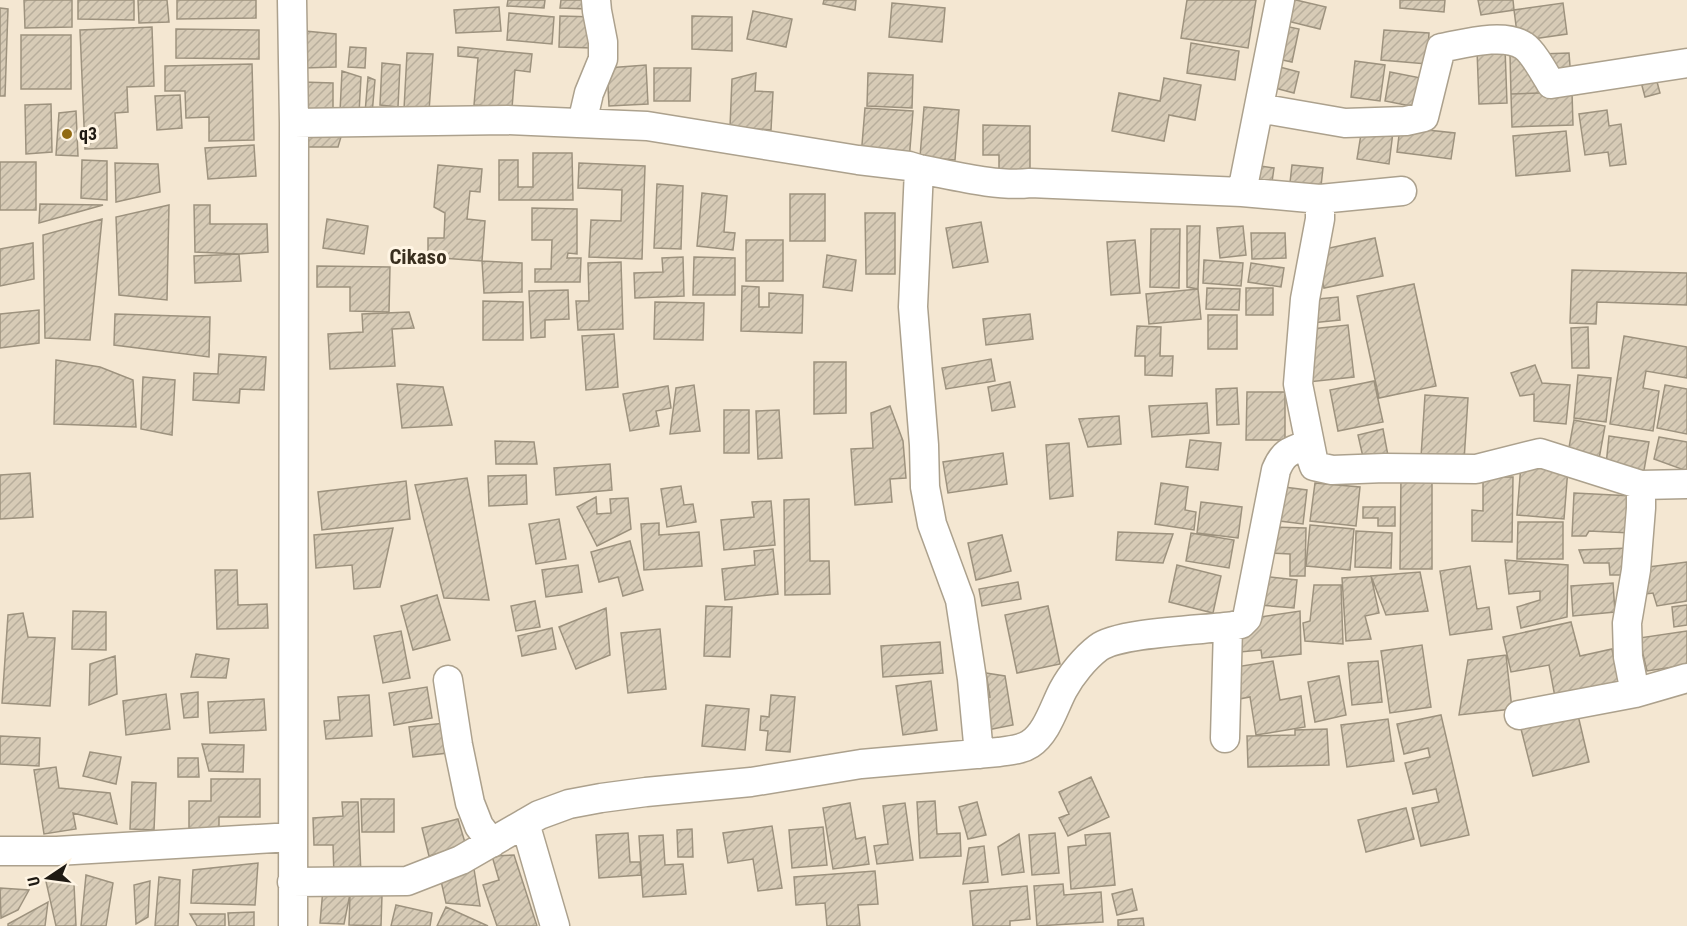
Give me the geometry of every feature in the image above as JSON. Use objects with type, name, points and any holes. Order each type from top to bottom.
[{"type":"street","points":[[292,0],[294,123],[293,926]]},
{"type":"street","points":[[582,123],[589,93],[603,59],[603,42],[596,0]]},
{"type":"street","points":[[1242,192],[1280,0]]},
{"type":"street","points":[[1259,108],[1345,123],[1406,121],[1424,117],[1441,48],[1490,40],[1507,40],[1524,46],[1551,84],[1687,63]]},
{"type":"street","points":[[294,123],[507,120],[647,126],[1018,184],[1242,192],[1320,199],[1402,191]]},
{"type":"street","points":[[919,169],[914,307],[925,487],[932,524],[960,600],[980,754]]},
{"type":"street","points":[[1314,466],[1298,384],[1305,298],[1320,219],[1320,199]]},
{"type":"street","points":[[292,882],[407,881],[460,860],[539,815],[569,804],[601,798],[751,782],[861,765],[1016,750],[1031,744],[1041,734],[1070,680],[1100,646],[1121,639],[1241,624],[1247,618],[1268,507],[1280,461],[1286,454],[1307,445],[1314,466]]},
{"type":"street","points":[[1314,466],[1332,470],[1476,469],[1540,453],[1641,485],[1687,484]]},
{"type":"street","points":[[1635,693],[1628,657],[1626,623],[1636,570],[1641,485]]},
{"type":"street","points":[[1225,738],[1228,627]]},
{"type":"street","points":[[1519,715],[1635,693],[1687,678]]},
{"type":"street","points":[[448,680],[470,803],[479,826],[492,843]]},
{"type":"street","points":[[525,823],[555,926]]},
{"type":"street","points":[[0,851],[57,851],[292,837]]},
{"type":"building","points":[[24,0],[72,0],[72,27],[25,28]]},
{"type":"building","points":[[78,0],[134,0],[134,20],[78,19]]},
{"type":"building","points":[[138,0],[167,0],[169,22],[139,23]]},
{"type":"building","points":[[177,0],[256,0],[256,18],[177,19]]},
{"type":"building","points":[[508,0],[545,0],[544,8],[507,6]]},
{"type":"building","points":[[561,0],[587,0],[587,9],[560,8]]},
{"type":"building","points":[[824,0],[856,0],[855,10],[823,4]]},
{"type":"building","points":[[1187,0],[1256,0],[1248,48],[1181,38]]},
{"type":"building","points":[[1284,0],[1296,0],[1326,7],[1320,29],[1279,19]]},
{"type":"building","points":[[1400,0],[1445,0],[1444,12],[1400,8]]},
{"type":"building","points":[[1478,0],[1513,0],[1514,10],[1481,15]]},
{"type":"building","points":[[892,3],[945,8],[942,42],[889,37]]},
{"type":"building","points":[[1563,3],[1567,34],[1518,41],[1514,10]]},
{"type":"building","points":[[499,7],[501,31],[456,33],[454,10]]},
{"type":"building","points":[[0,8],[8,9],[5,96],[0,96]]},
{"type":"building","points":[[753,11],[792,19],[786,47],[747,39]]},
{"type":"building","points":[[509,13],[554,17],[552,44],[507,40]]},
{"type":"building","points":[[560,16],[595,17],[593,48],[559,47]]},
{"type":"building","points":[[692,16],[732,17],[732,51],[692,49]]},
{"type":"building","points":[[1280,25],[1299,29],[1292,62],[1273,58]]},
{"type":"building","points":[[152,27],[154,86],[127,87],[128,112],[115,113],[117,148],[85,149],[80,30]]},
{"type":"building","points":[[176,29],[259,30],[259,59],[176,58]]},
{"type":"building","points":[[1384,30],[1429,33],[1427,64],[1381,60]]},
{"type":"building","points":[[305,31],[336,34],[336,67],[304,68]]},
{"type":"building","points":[[21,35],[71,35],[71,89],[21,89]]},
{"type":"building","points":[[1191,43],[1239,51],[1235,80],[1187,73]]},
{"type":"building","points":[[350,47],[366,48],[365,68],[348,67]]},
{"type":"building","points":[[458,47],[532,54],[530,72],[515,70],[512,108],[474,105],[478,58],[458,56]]},
{"type":"building","points":[[1505,48],[1507,103],[1479,104],[1477,50]]},
{"type":"building","points":[[407,53],[433,54],[429,111],[404,109]]},
{"type":"building","points":[[1569,53],[1572,92],[1511,94],[1510,55]]},
{"type":"building","points":[[1355,61],[1385,65],[1380,101],[1351,97]]},
{"type":"building","points":[[382,63],[400,65],[398,107],[380,105]]},
{"type":"building","points":[[252,64],[254,140],[209,141],[209,117],[186,118],[185,91],[165,91],[165,66]]},
{"type":"building","points":[[646,65],[648,104],[609,106],[607,68]]},
{"type":"building","points":[[1272,65],[1299,72],[1294,93],[1267,86]]},
{"type":"building","points":[[654,68],[691,68],[690,101],[654,101]]},
{"type":"building","points":[[342,71],[361,77],[359,113],[340,112]]},
{"type":"building","points":[[1390,72],[1426,79],[1421,108],[1385,101]]},
{"type":"building","points":[[756,73],[755,91],[773,92],[771,130],[730,127],[732,79]]},
{"type":"building","points":[[868,73],[913,75],[912,108],[867,106]]},
{"type":"building","points":[[368,77],[375,80],[372,114],[365,113]]},
{"type":"building","points":[[1164,78],[1201,85],[1195,120],[1169,115],[1164,141],[1112,131],[1119,93],[1160,101]]},
{"type":"building","points":[[1656,78],[1660,93],[1645,97],[1641,82]]},
{"type":"building","points":[[302,82],[333,83],[333,111],[302,110]]},
{"type":"building","points":[[1572,92],[1573,125],[1512,127],[1511,94]]},
{"type":"building","points":[[180,95],[182,128],[157,130],[155,96]]},
{"type":"building","points":[[51,104],[52,152],[26,154],[25,105]]},
{"type":"building","points":[[924,107],[959,110],[955,160],[920,157]]},
{"type":"building","points":[[865,108],[913,111],[909,161],[861,157]]},
{"type":"building","points":[[1607,110],[1609,126],[1621,124],[1626,164],[1610,166],[1608,152],[1585,155],[1579,114]]},
{"type":"building","name":"q3","points":[[76,111],[78,156],[56,155],[59,113]]},
{"type":"building","points":[[983,125],[1030,126],[1030,183],[999,182],[999,155],[983,155]]},
{"type":"building","points":[[1400,127],[1455,133],[1451,159],[1397,152]]},
{"type":"building","points":[[1362,128],[1393,132],[1389,164],[1357,159]]},
{"type":"building","points":[[306,130],[343,130],[338,147],[306,147]]},
{"type":"building","points":[[1566,131],[1570,171],[1516,176],[1513,136]]},
{"type":"building","points":[[254,145],[256,176],[208,179],[205,148]]},
{"type":"building","points":[[533,153],[572,153],[573,200],[499,200],[499,160],[518,160],[518,187],[533,187]]},
{"type":"building","points":[[82,160],[107,161],[107,200],[81,198]]},
{"type":"building","points":[[0,162],[36,162],[36,210],[0,210]]},
{"type":"building","points":[[115,163],[158,164],[160,192],[116,202]]},
{"type":"building","points":[[579,163],[645,166],[642,259],[589,257],[591,220],[621,221],[622,190],[578,188]]},
{"type":"building","points":[[438,165],[482,169],[480,192],[470,191],[467,219],[485,221],[482,261],[428,257],[428,238],[444,238],[445,213],[434,207]]},
{"type":"building","points":[[1254,165],[1274,168],[1271,189],[1250,186]]},
{"type":"building","points":[[1292,165],[1323,168],[1320,195],[1289,191]]},
{"type":"building","points":[[657,184],[683,186],[681,249],[654,248]]},
{"type":"building","points":[[702,193],[727,196],[724,232],[735,233],[733,250],[697,246]]},
{"type":"building","points":[[790,194],[825,194],[825,241],[790,241]]},
{"type":"building","points":[[40,204],[103,205],[39,223]]},
{"type":"building","points":[[169,205],[167,300],[119,295],[116,217]]},
{"type":"building","points":[[194,205],[210,205],[210,224],[267,224],[268,252],[239,254],[195,252]]},
{"type":"building","points":[[532,208],[577,209],[577,254],[568,253],[567,258],[581,258],[580,282],[535,282],[535,269],[551,269],[552,240],[532,240]]},
{"type":"building","points":[[865,213],[895,213],[895,274],[866,274]]},
{"type":"building","points":[[102,219],[90,340],[45,338],[43,235]]},
{"type":"building","points":[[327,219],[368,226],[364,254],[323,248]]},
{"type":"building","points":[[981,222],[988,262],[953,268],[946,228]]},
{"type":"building","points":[[1187,226],[1200,226],[1198,289],[1187,287]]},
{"type":"building","points":[[1243,226],[1246,255],[1220,258],[1217,228]]},
{"type":"building","points":[[1151,229],[1180,229],[1179,288],[1150,287]]},
{"type":"building","points":[[1251,233],[1285,233],[1286,258],[1252,259]]},
{"type":"building","points":[[1375,238],[1383,276],[1324,288],[1316,251]]},
{"type":"building","points":[[746,240],[783,240],[783,281],[746,281]]},
{"type":"building","points":[[1135,240],[1140,293],[1111,295],[1107,242]]},
{"type":"building","points":[[33,243],[34,279],[0,286],[0,249]]},
{"type":"building","points":[[239,254],[241,281],[195,283],[194,256]]},
{"type":"building","points":[[827,255],[856,260],[852,291],[823,287]]},
{"type":"building","points":[[683,257],[684,296],[635,298],[634,273],[663,272],[662,258]]},
{"type":"building","points":[[694,257],[735,258],[735,295],[693,295]]},
{"type":"building","points":[[1204,260],[1243,263],[1241,286],[1203,283]]},
{"type":"building","points":[[482,261],[522,263],[522,292],[484,293]]},
{"type":"building","points":[[621,262],[623,329],[578,330],[576,301],[589,301],[588,263]]},
{"type":"building","points":[[1251,263],[1284,268],[1281,287],[1248,282]]},
{"type":"building","points":[[317,266],[390,267],[389,312],[350,311],[350,287],[317,287]]},
{"type":"building","points":[[1572,270],[1687,273],[1687,305],[1597,302],[1596,324],[1570,323]]},
{"type":"building","points":[[1414,284],[1436,386],[1379,398],[1357,296]]},
{"type":"building","points":[[742,286],[759,287],[759,307],[769,307],[769,293],[803,295],[802,333],[741,331]]},
{"type":"building","points":[[1207,288],[1240,289],[1239,310],[1206,309]]},
{"type":"building","points":[[1246,288],[1273,288],[1273,315],[1246,315]]},
{"type":"building","points":[[1198,289],[1201,319],[1149,324],[1146,294]]},
{"type":"building","points":[[568,290],[569,319],[545,320],[545,337],[531,338],[529,291]]},
{"type":"building","points":[[1338,297],[1340,320],[1311,323],[1308,300]]},
{"type":"building","points":[[483,301],[523,302],[523,340],[483,340]]},
{"type":"building","points":[[655,302],[704,303],[703,340],[654,339]]},
{"type":"building","points":[[39,310],[39,343],[0,348],[0,314]]},
{"type":"building","points":[[409,312],[414,328],[392,329],[395,366],[330,369],[328,334],[363,332],[362,314]]},
{"type":"building","points":[[115,314],[210,317],[209,357],[114,345]]},
{"type":"building","points":[[1030,314],[1033,339],[986,345],[983,319]]},
{"type":"building","points":[[1208,315],[1237,315],[1237,349],[1208,349]]},
{"type":"building","points":[[1348,325],[1354,377],[1308,382],[1302,330]]},
{"type":"building","points":[[1137,326],[1161,327],[1160,356],[1173,356],[1172,376],[1145,375],[1145,356],[1135,356]]},
{"type":"building","points":[[1588,327],[1589,368],[1572,368],[1571,328]]},
{"type":"building","points":[[614,334],[618,387],[586,390],[582,336]]},
{"type":"building","points":[[1624,336],[1687,347],[1687,378],[1646,371],[1643,388],[1659,391],[1653,431],[1610,424]]},
{"type":"building","points":[[219,354],[266,357],[264,390],[240,389],[239,403],[193,400],[194,373],[218,374]]},
{"type":"building","points":[[991,359],[995,381],[946,389],[942,368]]},
{"type":"building","points":[[56,360],[100,367],[133,380],[136,427],[54,424]]},
{"type":"building","points":[[814,362],[846,362],[846,413],[814,414]]},
{"type":"building","points":[[1535,365],[1542,383],[1570,385],[1566,424],[1534,421],[1534,394],[1520,396],[1511,373]]},
{"type":"building","points":[[1578,375],[1611,378],[1606,422],[1574,418]]},
{"type":"building","points":[[143,377],[175,380],[172,435],[141,429]]},
{"type":"building","points":[[1374,381],[1383,422],[1338,431],[1330,390]]},
{"type":"building","points":[[1010,382],[1015,407],[992,411],[988,387]]},
{"type":"building","points":[[397,384],[443,387],[452,425],[402,428]]},
{"type":"building","points":[[694,385],[700,431],[670,434],[676,388]]},
{"type":"building","points":[[1665,385],[1687,389],[1687,434],[1657,428]]},
{"type":"building","points":[[668,386],[671,408],[656,411],[659,426],[630,431],[623,394]]},
{"type":"building","points":[[1237,388],[1239,424],[1217,425],[1216,389]]},
{"type":"building","points":[[1247,392],[1285,392],[1285,440],[1246,440]]},
{"type":"building","points":[[1425,395],[1468,398],[1464,461],[1421,457]]},
{"type":"building","points":[[1207,403],[1209,433],[1152,437],[1149,406]]},
{"type":"building","points":[[890,406],[903,441],[906,478],[890,479],[892,502],[855,505],[851,449],[873,448],[871,413]]},
{"type":"building","points":[[724,410],[749,410],[749,453],[724,453]]},
{"type":"building","points":[[779,410],[782,458],[758,459],[756,411]]},
{"type":"building","points":[[1119,416],[1121,444],[1088,447],[1079,419]]},
{"type":"building","points":[[1574,420],[1605,426],[1599,459],[1568,453]]},
{"type":"building","points":[[1383,429],[1389,461],[1365,466],[1358,435]]},
{"type":"building","points":[[1609,436],[1649,442],[1643,476],[1606,465]]},
{"type":"building","points":[[1659,437],[1687,442],[1687,471],[1654,459]]},
{"type":"building","points":[[1190,440],[1221,443],[1218,470],[1186,467]]},
{"type":"building","points":[[495,441],[534,442],[537,464],[496,464]]},
{"type":"building","points":[[1069,443],[1073,496],[1050,499],[1046,445]]},
{"type":"building","points":[[1003,453],[1007,484],[948,493],[943,462]]},
{"type":"building","points":[[610,464],[612,490],[556,495],[554,468]]},
{"type":"building","points":[[1521,464],[1568,468],[1564,519],[1517,515]]},
{"type":"building","points":[[30,473],[33,517],[0,519],[0,475]]},
{"type":"building","points":[[526,475],[527,504],[489,506],[488,476]]},
{"type":"building","points":[[1401,475],[1432,475],[1432,569],[1400,569]]},
{"type":"building","points":[[1483,477],[1513,477],[1512,542],[1472,541],[1472,510],[1483,511]]},
{"type":"building","points":[[467,478],[489,600],[444,598],[415,485]]},
{"type":"building","points":[[406,481],[410,519],[322,530],[318,492]]},
{"type":"building","points":[[1161,483],[1188,487],[1185,510],[1196,512],[1194,530],[1155,524]]},
{"type":"building","points":[[1315,483],[1360,487],[1356,526],[1310,521]]},
{"type":"building","points":[[681,486],[684,505],[693,504],[696,522],[667,527],[661,489]]},
{"type":"building","points":[[1276,486],[1307,490],[1303,524],[1272,520]]},
{"type":"building","points":[[1574,493],[1633,496],[1631,533],[1589,531],[1586,536],[1572,536]]},
{"type":"building","points":[[596,497],[597,514],[611,513],[610,499],[628,498],[631,529],[597,546],[577,507]]},
{"type":"building","points":[[809,499],[810,561],[829,561],[830,594],[785,595],[784,500]]},
{"type":"building","points":[[771,501],[775,545],[724,550],[721,520],[754,517],[752,502]]},
{"type":"building","points":[[1201,502],[1242,507],[1238,538],[1197,533]]},
{"type":"building","points":[[1363,507],[1395,507],[1395,526],[1378,526],[1378,518],[1363,518]]},
{"type":"building","points":[[559,519],[566,559],[536,564],[529,524]]},
{"type":"building","points":[[1518,522],[1563,522],[1563,559],[1517,559]]},
{"type":"building","points":[[659,523],[659,535],[699,532],[702,566],[644,570],[641,524]]},
{"type":"building","points":[[1310,525],[1354,529],[1350,570],[1306,566]]},
{"type":"building","points":[[1270,527],[1306,528],[1305,576],[1290,576],[1290,554],[1270,553]]},
{"type":"building","points":[[393,528],[380,587],[354,589],[352,565],[316,568],[314,535]]},
{"type":"building","points":[[1356,531],[1392,533],[1391,568],[1355,567]]},
{"type":"building","points":[[1118,532],[1173,534],[1163,563],[1116,560]]},
{"type":"building","points":[[1191,533],[1234,540],[1229,568],[1186,561]]},
{"type":"building","points":[[1002,535],[1011,571],[976,580],[968,543]]},
{"type":"building","points":[[630,541],[643,590],[623,596],[618,577],[599,582],[591,552]]},
{"type":"building","points":[[1629,548],[1630,575],[1610,575],[1609,563],[1584,563],[1579,550]]},
{"type":"building","points":[[773,549],[778,594],[725,600],[722,569],[755,565],[754,551]]},
{"type":"building","points":[[1505,560],[1568,565],[1567,617],[1521,628],[1517,607],[1540,600],[1540,591],[1509,594]]},
{"type":"building","points":[[1687,562],[1687,601],[1657,606],[1653,593],[1638,595],[1641,568]]},
{"type":"building","points":[[578,565],[582,592],[546,597],[542,570]]},
{"type":"building","points":[[1177,565],[1221,576],[1213,613],[1169,602]]},
{"type":"building","points":[[1470,566],[1477,609],[1489,607],[1492,629],[1450,635],[1440,571]]},
{"type":"building","points":[[215,570],[237,570],[238,605],[267,604],[268,628],[217,629]]},
{"type":"building","points":[[1420,572],[1428,611],[1386,615],[1371,576]]},
{"type":"building","points":[[1261,576],[1297,580],[1294,608],[1259,605]]},
{"type":"building","points":[[1371,576],[1379,613],[1365,616],[1371,639],[1346,641],[1342,578]]},
{"type":"building","points":[[1018,582],[1021,599],[982,606],[979,589]]},
{"type":"building","points":[[1613,583],[1615,612],[1573,616],[1571,586]]},
{"type":"building","points":[[1314,585],[1341,585],[1343,644],[1305,641],[1303,623],[1310,621]]},
{"type":"building","points":[[437,595],[450,640],[413,650],[401,606]]},
{"type":"building","points":[[535,601],[540,627],[516,631],[511,606]]},
{"type":"building","points":[[1687,605],[1687,625],[1674,627],[1672,607]]},
{"type":"building","points":[[706,606],[732,607],[730,657],[704,656]]},
{"type":"building","points":[[1048,606],[1060,664],[1017,673],[1005,615]]},
{"type":"building","points":[[606,608],[610,655],[576,669],[559,627]]},
{"type":"building","points":[[73,611],[106,612],[106,650],[72,649]]},
{"type":"building","points":[[1300,611],[1301,654],[1262,658],[1261,650],[1240,652],[1236,631],[1254,618]]},
{"type":"building","points":[[23,613],[28,637],[55,638],[50,706],[2,703],[8,615]]},
{"type":"building","points":[[1571,622],[1580,656],[1612,649],[1619,684],[1555,697],[1549,665],[1511,672],[1503,637]]},
{"type":"building","points":[[552,628],[556,649],[522,656],[518,636]]},
{"type":"building","points":[[660,629],[666,689],[628,693],[621,633]]},
{"type":"building","points":[[401,631],[410,678],[383,683],[374,636]]},
{"type":"building","points":[[1687,631],[1687,665],[1647,671],[1639,638]]},
{"type":"building","points":[[940,642],[943,673],[883,677],[881,646]]},
{"type":"building","points":[[1422,645],[1431,707],[1390,713],[1381,651]]},
{"type":"building","points":[[196,654],[229,659],[226,678],[191,677]]},
{"type":"building","points":[[1506,655],[1512,709],[1459,715],[1468,660]]},
{"type":"building","points":[[115,656],[117,694],[89,705],[90,664]]},
{"type":"building","points":[[1273,661],[1280,700],[1301,696],[1305,727],[1256,735],[1250,697],[1234,700],[1229,668]]},
{"type":"building","points":[[1378,661],[1382,702],[1352,705],[1348,663]]},
{"type":"building","points":[[986,673],[1005,676],[1013,725],[982,731],[977,699],[990,697]]},
{"type":"building","points":[[1339,676],[1346,715],[1315,722],[1308,682]]},
{"type":"building","points":[[931,681],[937,730],[903,735],[896,686]]},
{"type":"building","points":[[427,687],[432,718],[394,725],[389,693]]},
{"type":"building","points":[[198,692],[198,717],[184,718],[181,694]]},
{"type":"building","points":[[166,694],[170,729],[126,735],[123,701]]},
{"type":"building","points":[[369,695],[372,736],[326,739],[324,721],[340,720],[338,697]]},
{"type":"building","points":[[771,695],[795,697],[790,752],[766,750],[768,731],[760,730],[761,716],[769,717]]},
{"type":"building","points":[[264,699],[266,730],[210,733],[208,702]]},
{"type":"building","points":[[706,705],[749,709],[745,750],[702,746]]},
{"type":"building","points":[[1577,711],[1589,762],[1533,776],[1520,725]]},
{"type":"building","points":[[1441,715],[1469,835],[1421,846],[1412,808],[1439,802],[1436,789],[1413,794],[1405,763],[1430,757],[1428,748],[1404,754],[1397,724]]},
{"type":"building","points":[[1388,719],[1394,761],[1347,767],[1341,725]]},
{"type":"building","points":[[445,723],[448,753],[413,757],[409,727]]},
{"type":"building","points":[[1327,729],[1329,765],[1248,767],[1247,736],[1295,735],[1295,730]]},
{"type":"building","points":[[0,736],[40,738],[39,766],[0,764]]},
{"type":"building","points":[[202,744],[244,745],[243,772],[209,771]]},
{"type":"building","points":[[90,752],[121,757],[116,784],[83,776]]},
{"type":"building","points":[[178,758],[198,758],[199,777],[178,777]]},
{"type":"building","points":[[56,767],[59,788],[110,793],[117,824],[73,813],[76,829],[44,834],[34,770]]},
{"type":"building","points":[[1091,777],[1109,817],[1068,836],[1059,818],[1069,814],[1059,792]]},
{"type":"building","points":[[211,779],[260,779],[260,817],[219,817],[219,832],[189,833],[189,801],[211,801]]},
{"type":"building","points":[[132,782],[156,783],[154,830],[130,829]]},
{"type":"building","points":[[361,799],[394,799],[394,832],[362,832]]},
{"type":"building","points":[[935,801],[937,834],[960,833],[961,856],[920,858],[917,802]]},
{"type":"building","points":[[342,802],[358,802],[361,875],[334,876],[333,845],[314,845],[313,818],[343,816]]},
{"type":"building","points":[[977,802],[986,835],[968,839],[959,807]]},
{"type":"building","points":[[850,803],[856,839],[865,837],[869,864],[833,869],[823,808]]},
{"type":"building","points":[[905,803],[913,860],[877,864],[874,846],[888,844],[883,806]]},
{"type":"building","points":[[1406,808],[1414,839],[1366,852],[1358,820]]},
{"type":"building","points":[[458,819],[466,846],[429,856],[422,828]]},
{"type":"building","points":[[772,826],[782,888],[758,891],[753,859],[728,863],[723,833]]},
{"type":"building","points":[[823,827],[827,865],[792,868],[789,830]]},
{"type":"building","points":[[692,829],[693,857],[678,857],[677,830]]},
{"type":"building","points":[[628,833],[630,862],[640,862],[641,875],[599,878],[596,835]]},
{"type":"building","points":[[1055,833],[1059,873],[1032,875],[1029,835]]},
{"type":"building","points":[[1110,833],[1115,885],[1071,889],[1068,847],[1086,845],[1085,835]]},
{"type":"building","points":[[1019,834],[1024,872],[1002,875],[998,847]]},
{"type":"building","points":[[663,835],[665,865],[683,864],[686,894],[643,897],[639,836]]},
{"type":"building","points":[[984,846],[988,882],[963,884],[969,848]]},
{"type":"building","points":[[514,855],[537,926],[497,926],[483,885],[499,880],[492,856]]},
{"type":"building","points":[[258,863],[255,905],[191,903],[193,870]]},
{"type":"building","points":[[473,863],[480,906],[446,903],[441,881]]},
{"type":"building","points":[[875,871],[878,904],[858,905],[860,926],[827,926],[825,903],[796,905],[794,877]]},
{"type":"building","points":[[86,875],[113,883],[106,926],[81,926]]},
{"type":"building","points":[[45,877],[74,884],[76,926],[56,926]]},
{"type":"building","points":[[159,877],[180,880],[178,926],[155,926]]},
{"type":"building","points":[[150,881],[148,917],[136,924],[134,885]]},
{"type":"building","points":[[1063,884],[1064,895],[1101,892],[1103,922],[1037,926],[1034,886]]},
{"type":"building","points":[[1027,886],[1030,919],[1010,921],[1010,926],[973,926],[970,891]]},
{"type":"building","points":[[0,888],[29,890],[18,910],[1,918]]},
{"type":"building","points":[[323,889],[350,894],[344,924],[320,923]]},
{"type":"building","points":[[1132,889],[1137,910],[1117,915],[1112,894]]},
{"type":"building","points":[[350,894],[382,895],[381,926],[349,925]]},
{"type":"building","points":[[48,902],[45,926],[8,926],[8,924]]},
{"type":"building","points":[[396,905],[432,913],[430,926],[391,926]]},
{"type":"building","points":[[446,907],[488,926],[437,926]]},
{"type":"building","points":[[254,912],[254,926],[229,926],[228,913]]},
{"type":"building","points":[[190,914],[225,914],[225,926],[197,926]]},
{"type":"building","points":[[1143,918],[1144,926],[1118,926],[1118,920]]},
{"type":"place","name":"q3","points":[[67,134]]},
{"type":"district","name":"Cikaso","points":[[418,257]]}]
